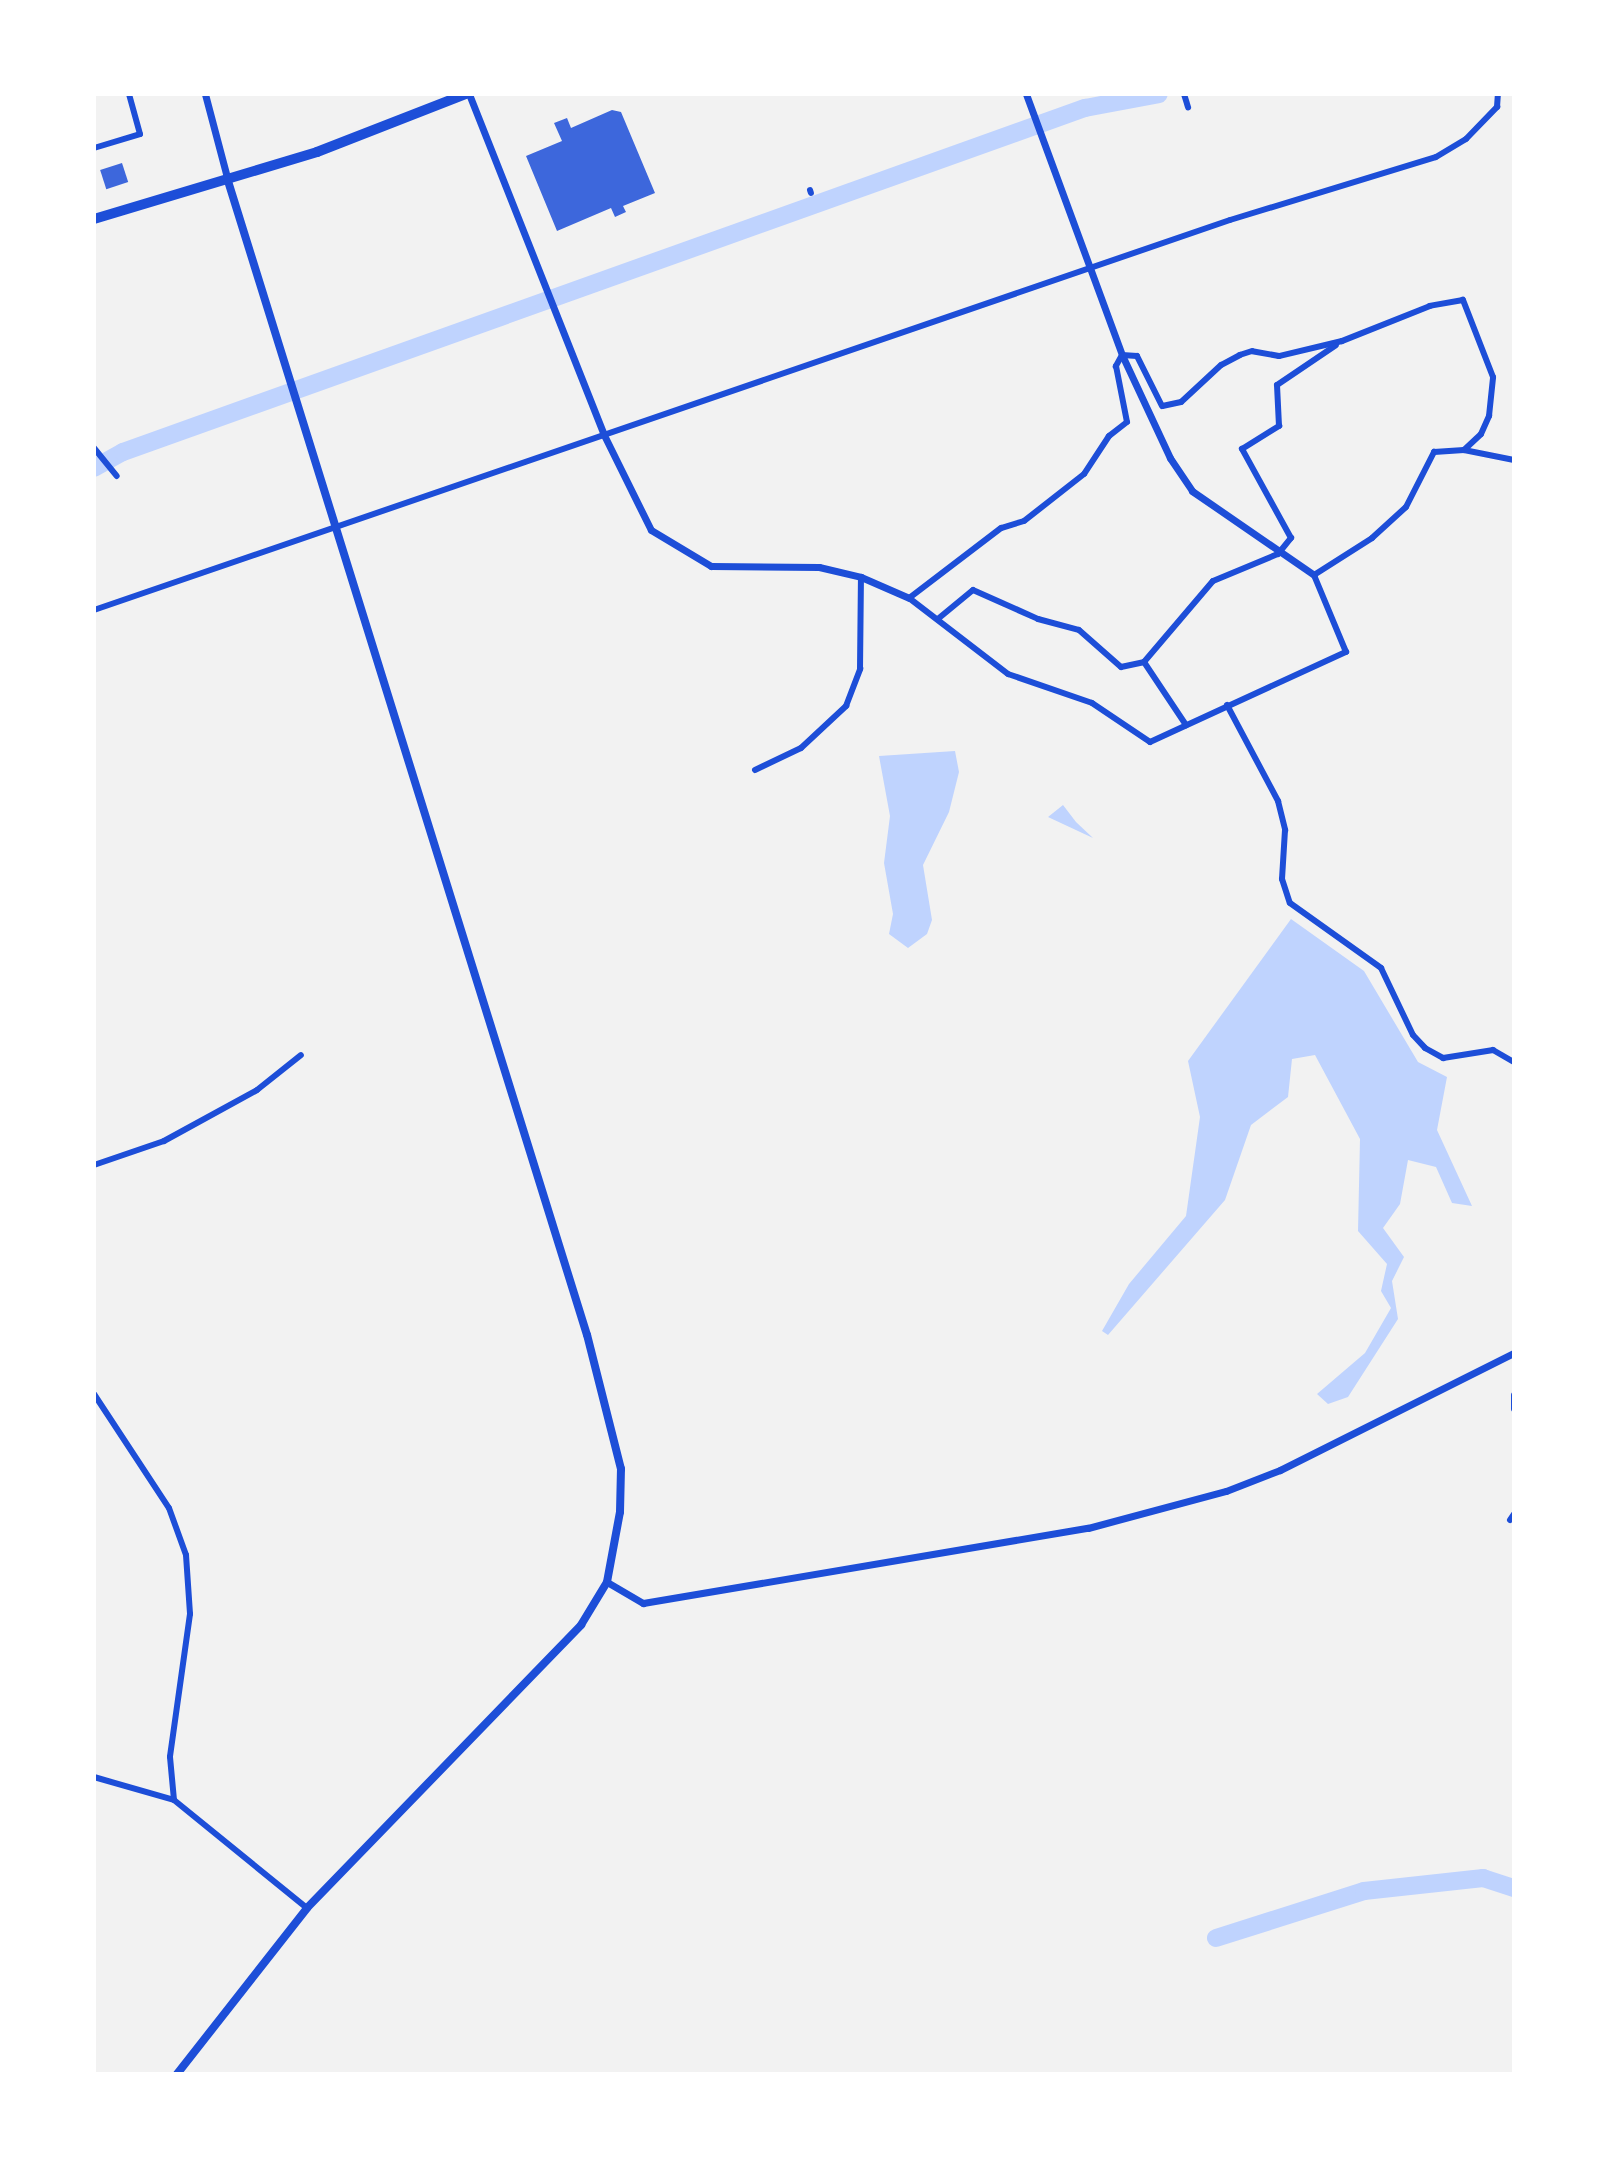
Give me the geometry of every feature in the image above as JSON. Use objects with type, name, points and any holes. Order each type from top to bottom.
[{"type":"highway","points":[[94,219],[228,181],[468,94]]},
{"type":"main road","points":[[177,2074],[307,1908],[548,1665],[607,1582],[620,1512],[621,1469],[612,1421],[228,181]]},
{"type":"street","points":[[94,148],[140,134],[129,94]]},
{"type":"street","points":[[205,94],[228,181]]},
{"type":"street","points":[[468,94],[603,433],[642,518],[681,551],[711,566],[819,567],[861,577],[909,598],[939,618],[1008,674],[1092,703],[1150,742],[1346,652],[1314,575],[1278,554],[1192,491],[1151,422],[1122,355],[1026,94]]},
{"type":"street","points":[[1184,94],[1188,107]]},
{"type":"street","points":[[94,610],[603,433],[1450,151],[1497,107],[1498,94]]},
{"type":"street","points":[[1122,355],[1137,356],[1162,406],[1193,394],[1221,365],[1240,355],[1252,351],[1279,356],[1342,341],[1430,306],[1463,300],[1493,377],[1489,416],[1464,450]]},
{"type":"street","points":[[939,618],[973,590],[1038,619],[1079,630],[1121,667],[1144,662],[1213,581],[1278,554],[1291,538],[1242,449],[1279,426],[1277,385],[1342,341]]},
{"type":"street","points":[[909,598],[1001,528],[1024,521],[1084,474],[1109,436],[1127,422],[1116,366],[1122,355]]},
{"type":"street","points":[[94,448],[117,476]]},
{"type":"street","points":[[1314,575],[1372,538],[1406,507],[1434,452],[1464,450],[1514,460]]},
{"type":"street","points":[[755,770],[801,748],[846,706],[860,669],[861,577]]},
{"type":"street","points":[[1144,662],[1186,725]]},
{"type":"street","points":[[1227,705],[1278,801],[1285,830],[1282,879],[1290,903],[1381,968],[1413,1035],[1425,1048],[1443,1058],[1493,1050],[1514,1062]]},
{"type":"street","points":[[94,1165],[178,1133],[257,1090],[301,1055]]},
{"type":"street","points":[[607,1582],[643,1603],[1088,1528],[1226,1491],[1280,1470],[1514,1353]]},
{"type":"street","points":[[94,1394],[163,1497],[186,1555],[190,1614],[171,1739],[174,1800]]},
{"type":"street","points":[[1514,1395],[1514,1409]]},
{"type":"street","points":[[94,1777],[174,1800],[307,1908]]},
{"type":"water","points":[[955,751],[959,772],[949,812],[923,865],[932,920],[927,934],[908,948],[889,934],[893,914],[884,863],[890,816],[879,756]]},
{"type":"water","points":[[1063,805],[1076,822],[1093,838],[1048,817]]},
{"type":"water","points":[[1291,919],[1364,971],[1418,1062],[1447,1077],[1437,1130],[1472,1206],[1452,1203],[1436,1167],[1408,1160],[1400,1204],[1383,1228],[1404,1257],[1392,1281],[1398,1319],[1348,1397],[1328,1404],[1317,1394],[1365,1353],[1391,1308],[1381,1291],[1387,1264],[1358,1231],[1360,1139],[1315,1055],[1292,1059],[1288,1097],[1251,1125],[1225,1200],[1108,1335],[1102,1331],[1129,1284],[1186,1216],[1200,1117],[1188,1061]]},
{"type":"building","points":[[612,110],[621,112],[655,193],[623,206],[626,212],[615,217],[611,208],[557,231],[526,156],[562,141],[554,123],[567,118],[571,128]]},
{"type":"building","points":[[122,163],[128,182],[106,189],[100,170]]},
{"type":"waterway","points":[[94,468],[123,452],[1085,108],[1159,94]]},
{"type":"waterway","points":[[1216,1938],[1364,1891],[1483,1878],[1514,1888]]}]
